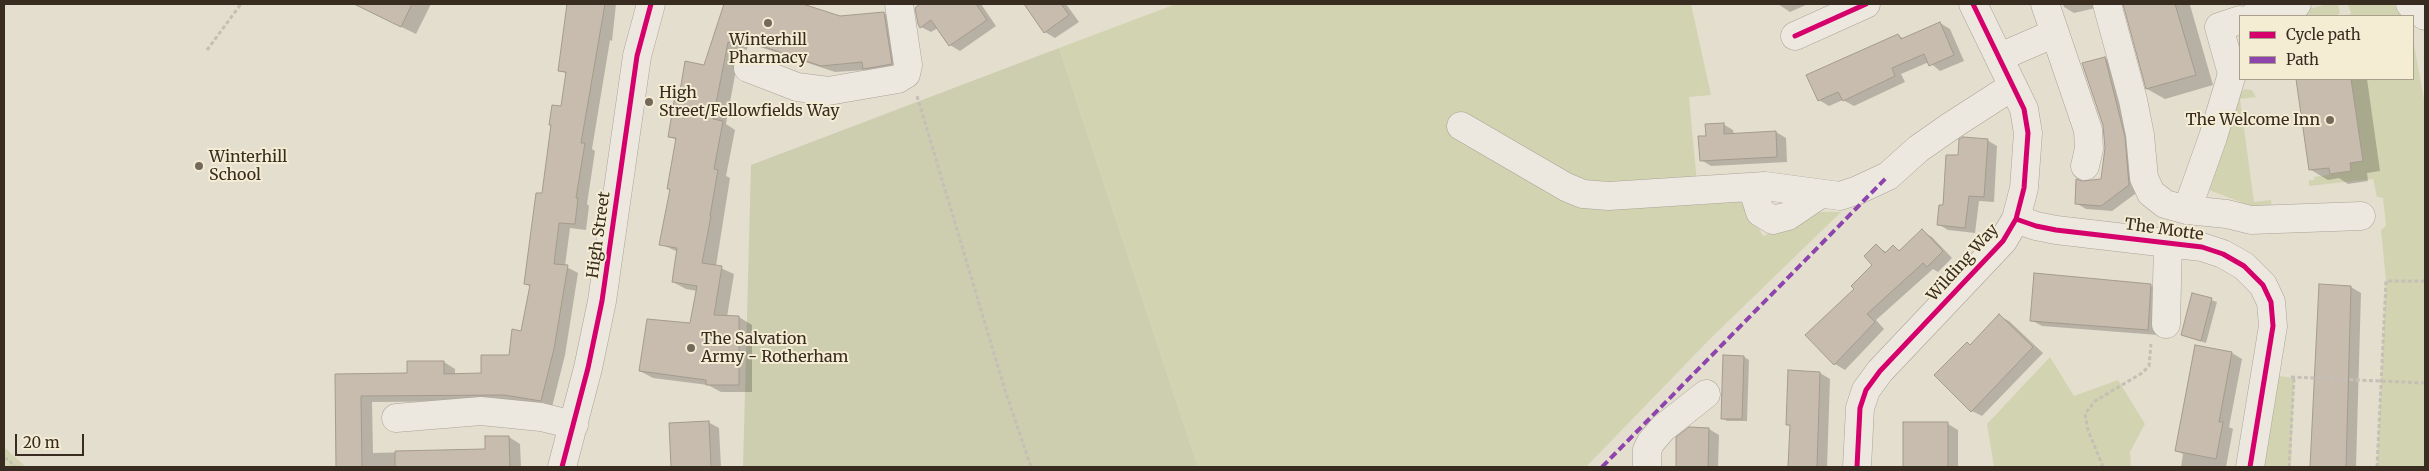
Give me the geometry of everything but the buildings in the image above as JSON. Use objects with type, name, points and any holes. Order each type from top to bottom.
[{"type":"street","name":"High Street","points":[[562,467],[588,368],[602,301],[636,64],[651,4]]},
{"type":"street","points":[[748,68],[797,87],[828,91],[898,79],[906,74],[908,64],[899,4]]},
{"type":"street","points":[[1795,36],[1866,4]]},
{"type":"street","name":"Wilding Way","points":[[1857,467],[1860,408],[1866,390],[1880,371],[2003,241],[2016,219],[2024,188],[2028,133],[2024,109],[1973,4]]},
{"type":"street","points":[[2045,4],[2053,34],[2088,130],[2089,149],[2085,166]]},
{"type":"street","points":[[2107,4],[2133,100],[2140,135],[2144,178],[2151,193],[2164,204],[2187,210],[2227,214],[2251,220],[2360,216]]},
{"type":"street","points":[[2258,15],[2297,4]]},
{"type":"street","points":[[2410,4],[2425,16]]},
{"type":"street","points":[[2187,210],[2213,137],[2232,74],[2219,27],[2239,20]]},
{"type":"street","points":[[2000,57],[2053,34]]},
{"type":"street","points":[[1461,126],[1566,187],[1584,194],[1609,196],[1752,187],[1785,187],[1840,196],[1888,176],[1925,144],[2013,86]]},
{"type":"street","name":"The Motte","points":[[2016,219],[2056,230],[2202,247],[2224,254],[2244,266],[2262,285],[2271,302],[2273,326],[2250,467]]},
{"type":"street","points":[[2159,330],[2168,242]]},
{"type":"street","points":[[1647,459],[1651,442],[1663,428],[1706,394]]},
{"type":"street","points":[[396,418],[482,411],[541,417],[574,425]]},
{"type":"path","points":[[207,50],[241,4]]},
{"type":"path","points":[[908,64],[952,218],[1031,467]]},
{"type":"path","points":[[2377,467],[2386,281],[2425,281]]},
{"type":"path","points":[[2103,467],[2088,430],[2085,414],[2095,401],[2142,373],[2149,366],[2159,330]]},
{"type":"path","points":[[2265,375],[2294,378],[2425,383]]},
{"type":"path","points":[[2289,467],[2294,378]]},
{"type":"path","points":[[4,459],[8,459],[15,467]]},
{"type":"green space","points":[[1176,4],[1691,4],[1711,95],[1689,97],[1699,205],[1743,200],[1763,236],[1820,212],[1841,212],[1709,340],[1586,467],[1198,467],[1059,48]]},
{"type":"green space","points":[[2327,4],[2338,4],[2340,13],[2337,15],[2287,15]]},
{"type":"green space","points":[[2348,4],[2392,4],[2406,15],[2350,15],[2351,13]]},
{"type":"green space","points":[[2414,44],[2425,105],[2425,467],[2377,467],[2386,281],[2381,230],[2386,226],[2383,198],[2377,197],[2373,179],[2309,186],[2309,180],[2314,180],[2314,177],[2351,171],[2350,163],[2363,161],[2351,80],[2414,80]]},
{"type":"green space","points":[[1059,48],[1198,467],[743,467],[751,165]]},
{"type":"green space","points":[[2245,89],[2252,90],[2256,97],[2240,99],[2254,202],[2271,200],[2272,209],[2266,212],[2209,190],[2240,93]]},
{"type":"green space","points":[[2050,357],[2074,396],[2118,380],[2145,424],[2130,452],[2131,467],[1994,467],[1987,424]]},
{"type":"green space","points":[[2279,376],[2294,378],[2291,467],[2264,467]]},
{"type":"green space","points":[[4,447],[26,467],[4,467]]},
{"type":"marked path","points":[[1602,467],[1888,176]]},
{"type":"cycle path","points":[[562,467],[588,368],[602,301],[637,56],[651,4]]},
{"type":"cycle path","points":[[1795,36],[1866,4]]},
{"type":"cycle path","points":[[1857,467],[1860,408],[1866,390],[1880,371],[2003,241],[2016,219],[2024,188],[2028,133],[2024,109],[1973,4]]},
{"type":"cycle path","points":[[2016,219],[2056,230],[2202,247],[2223,254],[2244,266],[2263,285],[2271,302],[2273,326],[2250,467]]},
{"type":"place","name":"Winterhill Pharmacy","points":[[768,23]]},
{"type":"place","name":"High Street/Fellowfields Way","points":[[649,102]]},
{"type":"place","name":"The Welcome Inn","points":[[2330,120]]},
{"type":"place","name":"Winterhill School","points":[[199,166]]},
{"type":"place","name":"The Salvation Army - Rotherham","points":[[691,348]]}]
